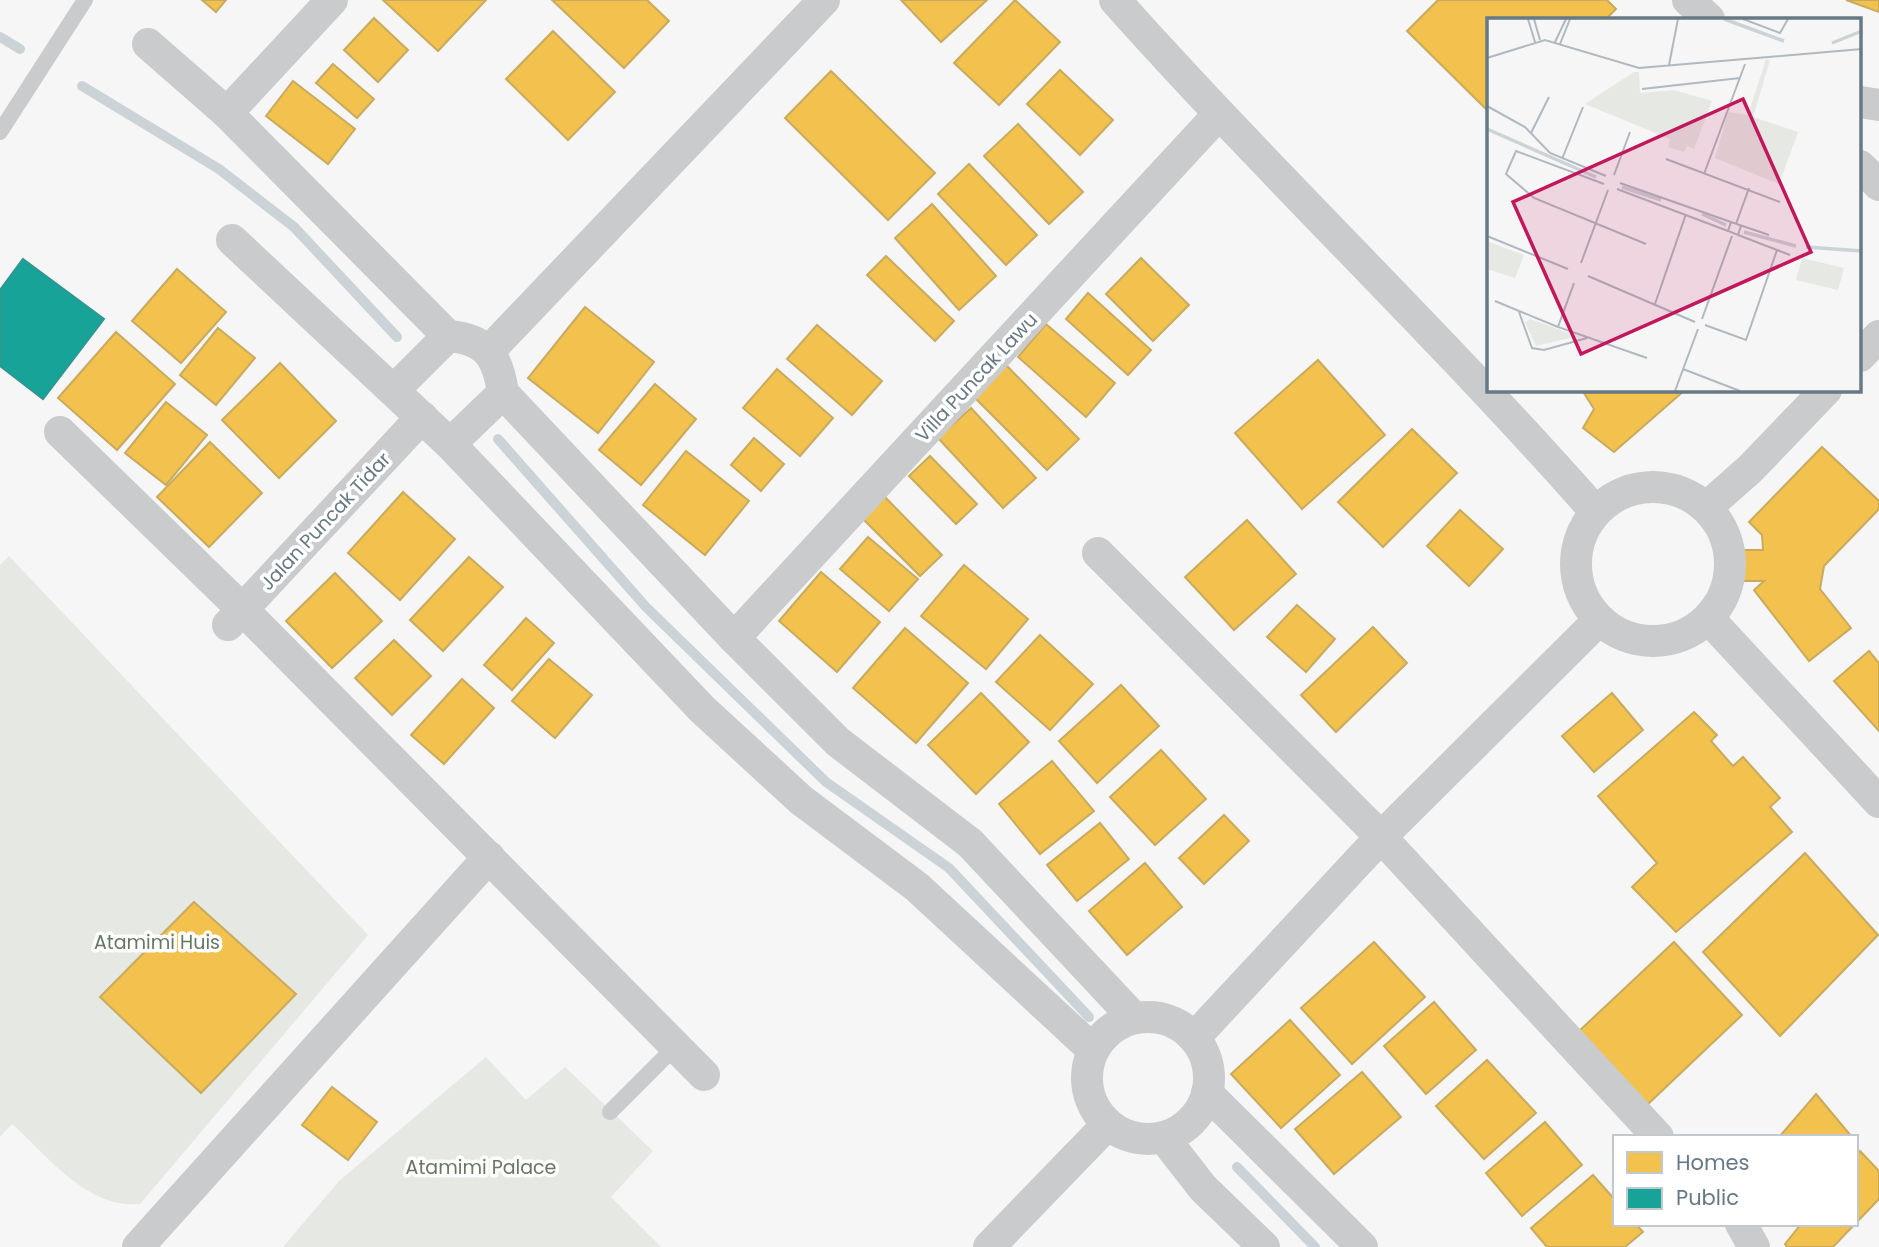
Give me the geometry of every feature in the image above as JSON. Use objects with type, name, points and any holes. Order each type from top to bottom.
[{"type":"street","points":[[227,113],[332,0]]},
{"type":"street","points":[[489,351],[824,0]]},
{"type":"street","points":[[1115,0],[1218,116],[1534,442],[1595,511]]},
{"type":"street","points":[[1688,0],[1708,18]]},
{"type":"street","points":[[148,44],[227,113],[448,336],[461,337],[489,351],[497,362],[503,393],[734,638],[838,742],[970,844],[1134,1018]]},
{"type":"street","name":"Villa Puncak Lawu","points":[[734,638],[1218,116]]},
{"type":"street","points":[[1862,168],[1879,185]]},
{"type":"street","points":[[232,240],[395,389],[703,710],[801,800],[917,887],[1093,1050]]},
{"type":"street","points":[[395,389],[448,336]]},
{"type":"street","points":[[1862,354],[1879,336]]},
{"type":"street","points":[[1707,507],[1750,469],[1824,392]]},
{"type":"street","points":[[450,444],[503,393]]},
{"type":"street","name":"Jalan Puncak Tidar","points":[[235,618],[422,417]]},
{"type":"street","points":[[60,432],[235,618],[489,857],[704,1075]]},
{"type":"street","points":[[1662,486],[1686,493],[1707,507],[1722,527],[1731,550],[1731,575],[1723,598],[1709,619],[1690,633],[1667,640],[1642,640],[1619,634],[1600,620],[1585,601],[1576,578],[1575,554],[1582,531],[1595,511],[1614,496],[1638,487],[1662,486]]},
{"type":"street","points":[[1098,553],[1381,837],[1656,1135]]},
{"type":"street","points":[[1709,619],[1879,802]]},
{"type":"street","points":[[1194,1038],[1381,837],[1600,620]]},
{"type":"street","points":[[138,1247],[489,857]]},
{"type":"street","points":[[1134,1018],[1166,1020],[1181,1027],[1194,1038],[1206,1058],[1207,1093],[1192,1121],[1164,1138],[1134,1138],[1107,1125],[1089,1098],[1087,1073],[1093,1050],[1103,1035],[1134,1018]]},
{"type":"street","points":[[1207,1093],[1363,1247]]},
{"type":"street","points":[[989,1247],[1107,1125]]},
{"type":"street","points":[[1164,1138],[1203,1188],[1264,1247]]},
{"type":"street","points":[[1742,1226],[1754,1247]]},
{"type":"lane","points":[[0,132],[85,0]]},
{"type":"lane","points":[[610,1112],[675,1047]]},
{"type":"green space","name":"Atamimi Huis","points":[[9,556],[368,935],[140,1204],[103,1198],[86,1189],[54,1165],[12,1124],[0,1137],[0,565]]},
{"type":"green space","name":"Atamimi Palace","points":[[486,1057],[526,1100],[565,1067],[653,1151],[611,1197],[661,1247],[283,1247],[339,1181]]},
{"type":"building: Homes","points":[[202,0],[226,0],[216,12]]},
{"type":"building: Homes","points":[[383,0],[486,0],[438,51]]},
{"type":"building: Homes","points":[[552,0],[647,0],[669,21],[624,68]]},
{"type":"building: Homes","points":[[901,0],[987,0],[941,42]]},
{"type":"building: Homes","points":[[1015,0],[1060,42],[999,105],[954,63]]},
{"type":"building: Homes","points":[[1438,0],[1607,0],[1616,9],[1607,18],[1487,18],[1487,110],[1407,31]]},
{"type":"building: Homes","points":[[1846,0],[1879,0],[1879,12]]},
{"type":"building: Homes","points":[[374,18],[408,50],[378,82],[344,50]]},
{"type":"building: Homes","points":[[553,31],[615,92],[568,140],[506,79]]},
{"type":"building: Homes","points":[[333,64],[374,99],[357,118],[316,83]]},
{"type":"building: Homes","points":[[1060,70],[1113,120],[1080,155],[1027,104]]},
{"type":"building: Homes","points":[[831,71],[935,173],[888,220],[785,118]]},
{"type":"building: Homes","points":[[293,81],[355,129],[328,164],[266,116]]},
{"type":"building: Homes","points":[[1018,124],[1083,192],[1049,224],[984,156]]},
{"type":"building: Homes","points":[[969,164],[1037,235],[1006,265],[938,194]]},
{"type":"building: Homes","points":[[932,204],[996,276],[959,310],[895,238]]},
{"type":"building: Homes","points":[[886,256],[954,321],[935,341],[867,275]]},
{"type":"building: Homes","points":[[1141,258],[1189,305],[1153,341],[1106,294]]},
{"type":"building: Homes","points":[[177,269],[226,312],[181,363],[132,321]]},
{"type":"building: Homes","points":[[1088,293],[1151,350],[1128,375],[1066,319]]},
{"type":"building: Homes","points":[[585,307],[654,362],[598,433],[528,378]]},
{"type":"building: Homes","points":[[1046,324],[1115,383],[1086,417],[1018,357]]},
{"type":"building: Homes","points":[[817,325],[882,381],[852,415],[787,359]]},
{"type":"building: Homes","points":[[218,328],[255,358],[216,405],[180,375]]},
{"type":"building: Homes","points":[[116,332],[175,384],[117,450],[58,398]]},
{"type":"building: Homes","points":[[1318,360],[1385,435],[1302,509],[1235,433]]},
{"type":"building: Homes","points":[[1002,361],[1079,439],[1047,470],[970,393]]},
{"type":"building: Homes","points":[[280,363],[336,421],[279,478],[222,420]]},
{"type":"building: Homes","points":[[777,369],[833,418],[800,456],[743,408]]},
{"type":"building: Homes","points":[[655,384],[696,419],[641,485],[599,450]]},
{"type":"building: Homes","points":[[1583,392],[1683,392],[1614,452],[1583,428],[1594,409]]},
{"type":"building: Homes","points":[[166,402],[207,435],[166,485],[125,453]]},
{"type":"building: Homes","points":[[971,408],[1036,478],[1003,508],[938,438]]},
{"type":"building: Homes","points":[[1412,429],[1457,473],[1383,547],[1338,502]]},
{"type":"building: Homes","points":[[754,438],[784,464],[761,491],[731,465]]},
{"type":"building: Homes","points":[[210,442],[262,493],[209,547],[157,497]]},
{"type":"building: Homes","points":[[1822,447],[1879,501],[1879,509],[1824,566],[1820,589],[1851,628],[1809,661],[1754,590],[1764,581],[1731,581],[1732,550],[1763,550],[1762,535],[1749,522]]},
{"type":"building: Homes","points":[[686,451],[749,501],[705,555],[643,505]]},
{"type":"building: Homes","points":[[930,456],[977,504],[956,524],[909,476]]},
{"type":"building: Homes","points":[[876,488],[942,555],[920,576],[854,510]]},
{"type":"building: Homes","points":[[403,492],[455,539],[400,600],[348,553]]},
{"type":"building: Homes","points":[[1460,510],[1503,549],[1469,586],[1427,546]]},
{"type":"building: Homes","points":[[1247,520],[1296,574],[1234,630],[1185,577]]},
{"type":"building: Homes","points":[[868,537],[918,579],[889,611],[840,569]]},
{"type":"building: Homes","points":[[469,557],[503,587],[443,651],[410,620]]},
{"type":"building: Homes","points":[[964,565],[1028,619],[986,669],[921,616]]},
{"type":"building: Homes","points":[[821,572],[880,622],[837,672],[779,621]]},
{"type":"building: Homes","points":[[335,573],[382,621],[332,668],[286,621]]},
{"type":"building: Homes","points":[[1297,605],[1335,639],[1306,672],[1267,637]]},
{"type":"building: Homes","points":[[526,618],[554,643],[512,690],[484,665]]},
{"type":"building: Homes","points":[[1373,627],[1407,663],[1336,732],[1301,695]]},
{"type":"building: Homes","points":[[905,628],[968,683],[916,743],[853,688]]},
{"type":"building: Homes","points":[[1040,635],[1093,684],[1050,730],[996,682]]},
{"type":"building: Homes","points":[[394,640],[431,676],[392,715],[355,678]]},
{"type":"building: Homes","points":[[1869,651],[1879,663],[1879,731],[1834,681]]},
{"type":"building: Homes","points":[[549,659],[592,695],[555,738],[512,701]]},
{"type":"building: Homes","points":[[462,679],[494,708],[444,764],[411,735]]},
{"type":"building: Homes","points":[[1121,685],[1159,726],[1097,783],[1059,741]]},
{"type":"building: Homes","points":[[981,693],[1029,742],[976,794],[928,745]]},
{"type":"building: Homes","points":[[1612,693],[1643,730],[1594,772],[1562,736]]},
{"type":"building: Homes","points":[[1694,712],[1717,735],[1711,741],[1733,766],[1743,757],[1780,798],[1770,807],[1792,832],[1676,932],[1632,887],[1657,863],[1598,796]]},
{"type":"building: Homes","points":[[1161,750],[1206,799],[1155,845],[1110,797]]},
{"type":"building: Homes","points":[[1052,761],[1094,811],[1040,854],[999,804]]},
{"type":"building: Homes","points":[[1224,815],[1249,841],[1204,884],[1179,858]]},
{"type":"building: Homes","points":[[1100,823],[1129,859],[1077,901],[1047,865]]},
{"type":"building: Homes","points":[[1805,853],[1878,935],[1780,1036],[1703,952]]},
{"type":"building: Homes","points":[[1145,863],[1182,907],[1127,955],[1089,911]]},
{"type":"building: Homes","points":[[194,902],[296,994],[201,1093],[100,997]]},
{"type":"building: Homes","points":[[1374,942],[1425,997],[1352,1064],[1301,1008]]},
{"type":"building: Homes","points":[[1674,942],[1742,1015],[1647,1105],[1578,1032]]},
{"type":"building: Homes","points":[[1434,1002],[1476,1050],[1426,1094],[1384,1046]]},
{"type":"building: Homes","points":[[1290,1020],[1340,1075],[1281,1128],[1231,1074]]},
{"type":"building: Homes","points":[[1487,1060],[1536,1113],[1484,1159],[1436,1106]]},
{"type":"building: Homes","points":[[1362,1072],[1401,1117],[1334,1174],[1295,1129]]},
{"type":"building: Homes","points":[[332,1087],[377,1122],[348,1160],[302,1125]]},
{"type":"building: Homes","points":[[1816,1094],[1850,1135],[1781,1135]]},
{"type":"building: Homes","points":[[1545,1122],[1582,1165],[1522,1216],[1486,1173]]},
{"type":"building: Homes","points":[[1860,1151],[1879,1171],[1879,1199],[1858,1221]]},
{"type":"building: Homes","points":[[1593,1175],[1613,1198],[1613,1226],[1638,1226],[1643,1232],[1625,1247],[1547,1247],[1531,1228]]},
{"type":"building: Homes","points":[[1799,1226],[1853,1226],[1833,1247],[1787,1247],[1785,1244]]},
{"type":"building: Public","points":[[23,259],[104,319],[43,399],[0,366],[0,290]]},
{"type":"waterway","points":[[0,37],[20,49]]},
{"type":"waterway","points":[[82,86],[219,169],[294,227],[397,337]]},
{"type":"waterway","points":[[498,439],[646,607],[826,782],[949,868],[1089,1017]]},
{"type":"waterway","points":[[1237,1167],[1315,1247]]}]
